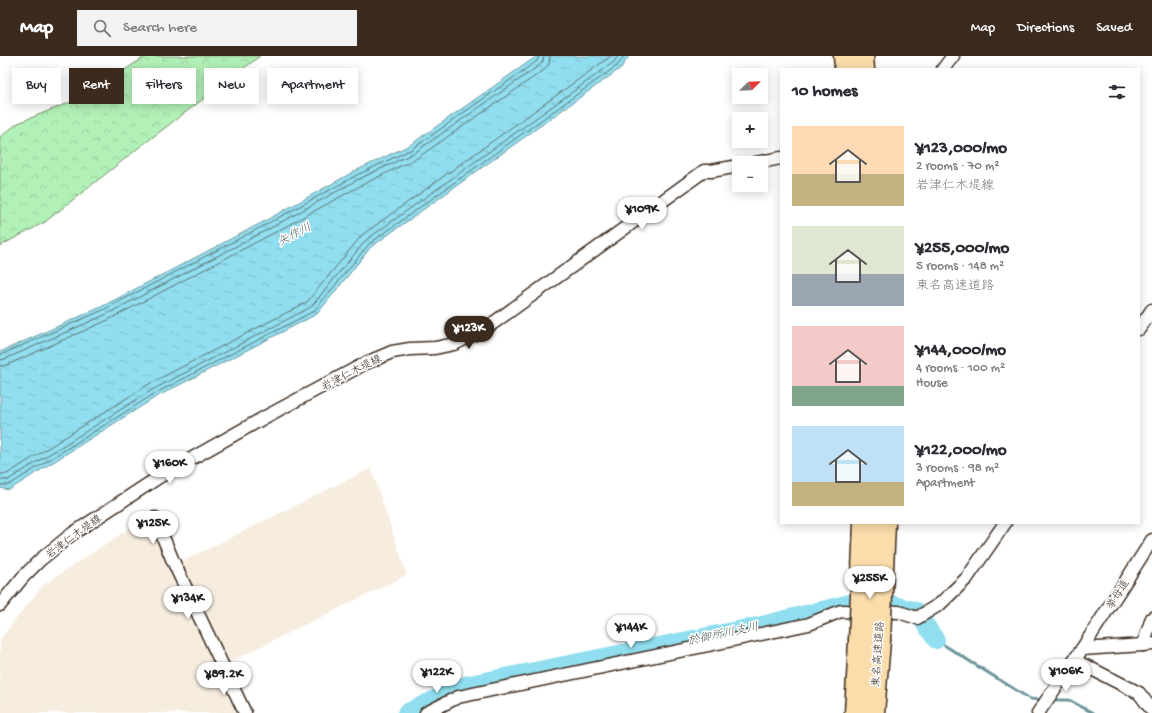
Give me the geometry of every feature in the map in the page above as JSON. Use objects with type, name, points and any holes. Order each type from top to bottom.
[{"type":"highway","points":[[844,56],[846,68]]},
{"type":"highway","points":[[862,56],[863,68]]},
{"type":"highway","name":"東名高速道路","points":[[866,524],[873,713]]},
{"type":"highway","name":"東名高速道路","points":[[856,713],[870,641],[884,524]]},
{"type":"street","points":[[944,68],[953,56]]},
{"type":"street","points":[[768,160],[780,158]]},
{"type":"street","name":"岩津仁木堤線","points":[[0,605],[23,577],[40,560],[67,538],[159,477],[366,362],[392,352],[410,349],[435,348],[454,344],[485,329],[704,171],[732,167]]},
{"type":"street","points":[[1140,328],[1152,310]]},
{"type":"street","points":[[155,518],[173,561],[245,713]]},
{"type":"street","points":[[426,713],[458,697],[809,624],[841,612],[899,612],[917,618],[940,604],[967,578],[1004,524]]},
{"type":"street","name":"挙母道","points":[[1038,713],[1082,649],[1152,540]]},
{"type":"street","points":[[1082,649],[1147,645],[1152,618]]},
{"type":"street","points":[[1074,660],[1139,693],[1152,710]]},
{"type":"shaded area","points":[[371,468],[407,575],[215,669],[236,713],[0,713],[0,639],[43,585],[145,518],[169,568]]},
{"type":"green space","points":[[146,56],[260,56],[244,68],[204,68],[204,98],[45,222],[0,246],[0,137],[18,123],[69,103],[69,104],[124,104],[124,70]]},
{"type":"water","name":"矢作川","points":[[537,56],[629,56],[621,68],[371,247],[317,314],[156,397],[9,490],[0,488],[0,352],[101,307],[263,222],[355,171],[410,145]]},
{"type":"waterway","name":"於御所川支川","points":[[406,713],[465,685],[762,625],[850,603],[894,605],[916,611],[936,640]]},
{"type":"waterway","points":[[936,640],[1030,699],[1044,700]]},
{"type":"waterway","points":[[1052,700],[1069,700],[1093,713]]}]
